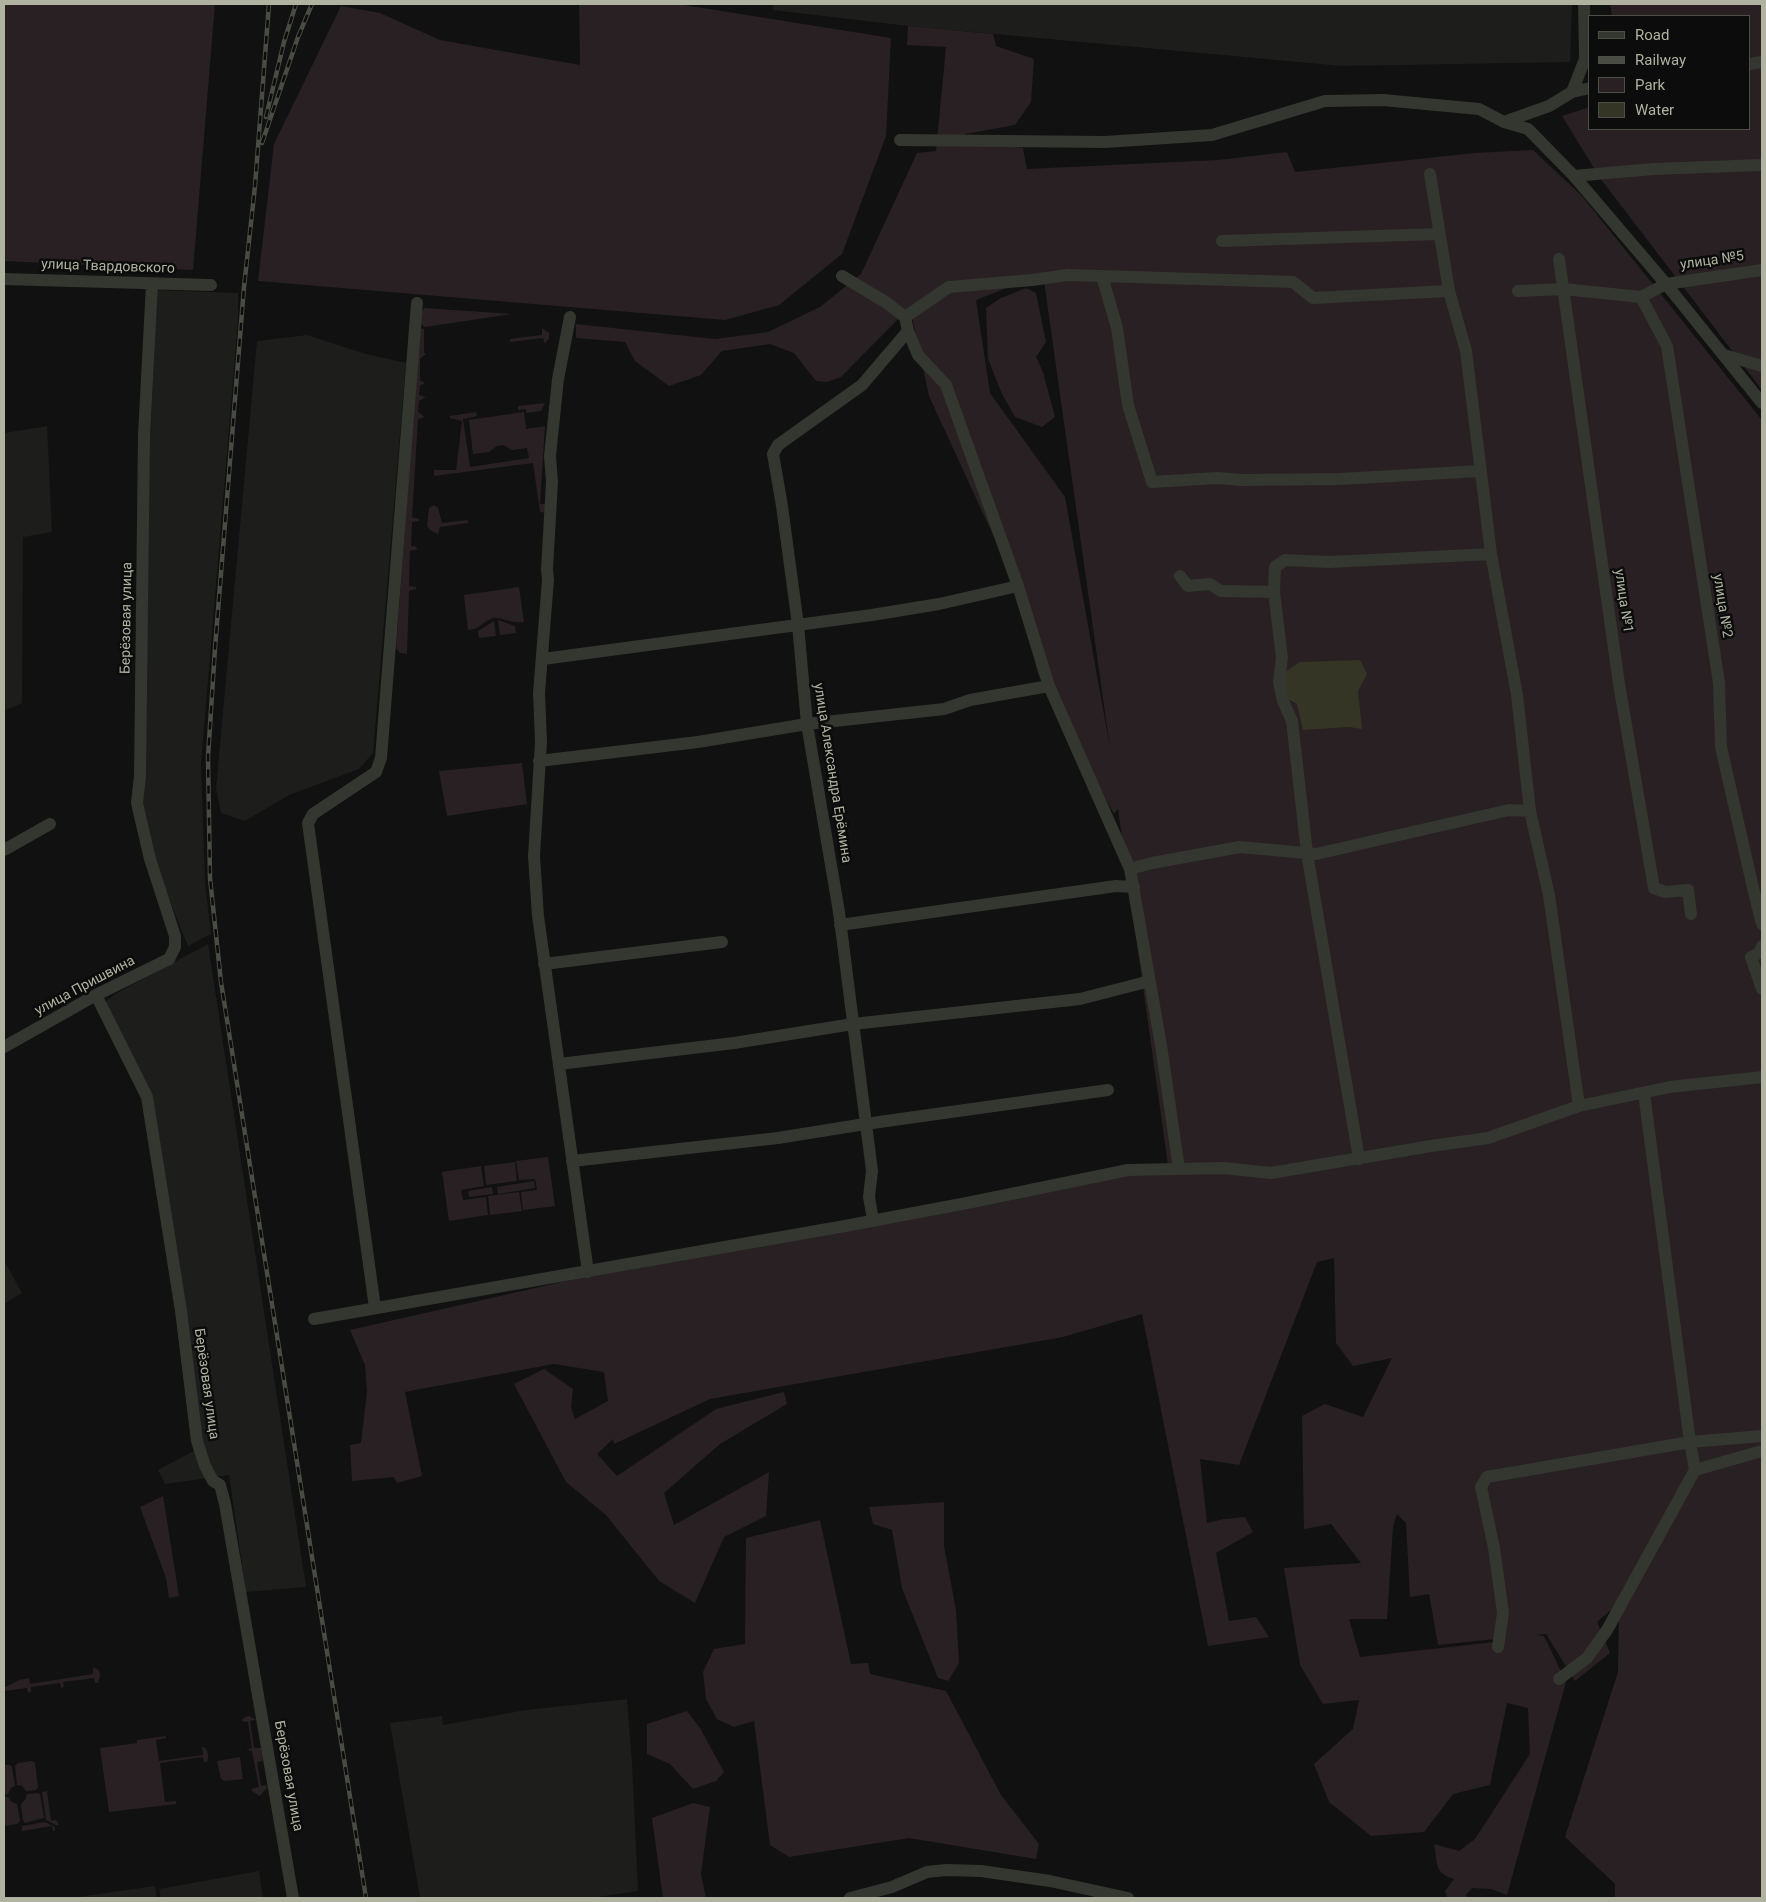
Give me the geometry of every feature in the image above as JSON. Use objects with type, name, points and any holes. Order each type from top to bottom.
[{"type":"street","points":[[1572,92],[1585,59],[1584,4]]},
{"type":"street","points":[[1504,122],[1549,106],[1572,92],[1588,88]]},
{"type":"street","points":[[900,140],[1105,142],[1212,136],[1325,101],[1383,100],[1479,109],[1504,122],[1528,129],[1574,176],[1666,284],[1762,404]]},
{"type":"street","points":[[1574,176],[1653,169],[1762,165]]},
{"type":"street","points":[[1430,174],[1449,291],[1466,351],[1491,554],[1517,695],[1530,811],[1549,896],[1579,1106]]},
{"type":"street","points":[[1222,241],[1440,234]]},
{"type":"street","name":"улица №1","points":[[1559,260],[1619,684],[1654,888],[1665,892],[1688,890],[1692,914]]},
{"type":"street","name":"улица №5","points":[[1641,297],[1666,284],[1762,270]]},
{"type":"street","points":[[905,317],[949,287],[1068,275],[1293,282],[1313,298],[1449,291]]},
{"type":"street","points":[[842,276],[887,303],[905,317],[908,331],[918,355],[946,386],[1018,586],[1049,686],[1130,869],[1150,981],[1179,1169]]},
{"type":"street","points":[[1102,276],[1117,328],[1128,405],[1152,482],[1217,478],[1242,480],[1340,479],[1481,471]]},
{"type":"street","name":"улица Твардовского","points":[[4,279],[211,285]]},
{"type":"street","name":"Берёзовая улица","points":[[152,284],[144,434],[140,776],[137,803],[150,859],[174,927],[175,948]]},
{"type":"street","points":[[1518,292],[1564,289],[1641,297]]},
{"type":"street","name":"улица №2","points":[[1641,297],[1667,346],[1719,683],[1720,746],[1762,924]]},
{"type":"street","points":[[375,1308],[308,823],[313,814],[376,772],[381,758],[417,303]]},
{"type":"street","points":[[570,316],[558,378],[550,456],[552,482],[543,658],[539,693],[541,742],[534,856],[538,916],[544,964],[588,1272]]},
{"type":"street","name":"улица Александра Ерёмина","points":[[873,1220],[869,1196],[872,1170],[853,1024],[840,925],[807,724],[798,624],[773,454],[778,445],[862,385],[908,331]]},
{"type":"street","points":[[1724,355],[1762,366]]},
{"type":"street","points":[[1359,1158],[1307,853],[1292,722],[1283,701],[1279,682],[1282,658],[1274,592],[1275,568],[1285,560],[1329,562],[1491,554]]},
{"type":"street","points":[[1180,576],[1188,586],[1210,584],[1221,591],[1274,592]]},
{"type":"street","points":[[543,658],[939,604],[1018,586]]},
{"type":"street","points":[[539,762],[698,742],[807,724],[944,709],[970,700],[1049,686]]},
{"type":"street","points":[[1130,869],[1152,863],[1240,847],[1316,854],[1509,810],[1530,811]]},
{"type":"street","points":[[4,850],[50,824]]},
{"type":"street","points":[[840,925],[1116,886],[1134,887]]},
{"type":"street","points":[[544,964],[722,942]]},
{"type":"street","points":[[1762,946],[1759,953],[1751,957],[1762,988]]},
{"type":"street","name":"улица Пришвина","points":[[4,1047],[96,996],[169,959],[175,948]]},
{"type":"street","points":[[558,1064],[734,1043],[853,1024],[1080,999],[1150,981]]},
{"type":"street","name":"Берёзовая улица","points":[[96,996],[147,1097],[181,1311],[197,1441],[213,1480],[220,1485],[225,1504],[294,1898]]},
{"type":"street","points":[[314,1319],[588,1272],[972,1202],[1128,1170],[1223,1168],[1271,1173],[1488,1138],[1579,1106],[1670,1087],[1762,1077]]},
{"type":"street","points":[[572,1161],[768,1139],[1108,1090]]},
{"type":"street","points":[[1559,1679],[1587,1658],[1607,1630],[1695,1470],[1644,1092]]},
{"type":"street","points":[[1498,1647],[1503,1613],[1494,1548],[1481,1487],[1487,1477],[1690,1442],[1762,1436]]},
{"type":"street","points":[[1695,1470],[1762,1451]]},
{"type":"street","points":[[850,1898],[892,1887],[927,1872],[946,1870],[982,1871],[1050,1881],[1128,1898]]},
{"type":"shaded area","points":[[773,4],[1572,4],[1570,62],[1342,66],[908,26],[773,10]]},
{"type":"shaded area","points":[[156,290],[238,293],[238,320],[201,764],[205,882],[211,934],[188,946],[157,869],[141,811],[147,434]]},
{"type":"shaded area","points":[[307,335],[366,354],[406,363],[373,753],[359,769],[289,795],[245,821],[221,813],[216,788],[257,341]]},
{"type":"shaded area","points":[[47,426],[52,532],[23,537],[22,703],[4,711],[4,433]]},
{"type":"shaded area","points":[[208,944],[306,1587],[246,1592],[229,1475],[165,1484],[158,1470],[201,1447],[153,1097],[102,1005],[115,994]]},
{"type":"shaded area","points":[[4,1260],[22,1293],[4,1304]]},
{"type":"shaded area","points":[[627,1699],[638,1891],[591,1898],[420,1898],[390,1723],[442,1716],[443,1725],[526,1710]]},
{"type":"shaded area","points":[[259,1871],[263,1898],[161,1898],[159,1889]]},
{"type":"shaded area","points":[[155,1886],[157,1898],[71,1898]]},
{"type":"green space","points":[[4,4],[215,4],[193,270],[4,261]]},
{"type":"green space","points":[[579,4],[678,4],[891,38],[886,136],[842,254],[779,305],[725,320],[258,281],[274,144],[341,6],[380,13],[440,40],[580,65]]},
{"type":"green space","points":[[1610,4],[1762,4],[1762,390],[1600,178],[1562,116],[1588,108],[1588,130],[1751,130],[1751,15],[1612,15]]},
{"type":"green space","points":[[908,26],[993,34],[996,46],[1034,59],[1031,102],[1015,125],[965,134],[970,142],[1023,148],[1027,169],[1218,160],[1287,152],[1295,172],[1475,153],[1533,150],[1582,196],[1762,420],[1762,1898],[1615,1898],[1615,1884],[1565,1837],[1618,1672],[1619,1603],[1597,1622],[1610,1653],[1575,1681],[1546,1634],[1536,1635],[1544,1636],[1566,1682],[1507,1895],[1491,1889],[1472,1888],[1466,1895],[1467,1898],[1447,1898],[1445,1891],[1454,1879],[1447,1877],[1439,1870],[1434,1844],[1459,1851],[1475,1839],[1530,1754],[1528,1708],[1507,1703],[1490,1785],[1453,1794],[1424,1832],[1371,1836],[1329,1802],[1314,1764],[1353,1729],[1359,1700],[1323,1704],[1300,1665],[1284,1568],[1361,1563],[1331,1524],[1304,1529],[1302,1416],[1325,1404],[1363,1417],[1392,1358],[1353,1366],[1336,1343],[1334,1258],[1317,1262],[1239,1465],[1200,1459],[1207,1523],[1245,1517],[1253,1532],[1216,1553],[1229,1621],[1256,1617],[1269,1637],[1208,1646],[1142,1314],[1063,1337],[710,1399],[614,1444],[613,1439],[597,1454],[617,1476],[716,1409],[784,1392],[787,1404],[720,1444],[664,1493],[674,1525],[769,1472],[766,1516],[724,1537],[695,1603],[659,1581],[606,1515],[566,1482],[514,1384],[544,1369],[573,1389],[571,1407],[575,1419],[608,1401],[604,1372],[554,1364],[405,1392],[422,1476],[397,1483],[394,1477],[352,1481],[350,1445],[361,1443],[367,1392],[365,1365],[350,1330],[566,1281],[1168,1165],[1118,809],[1114,814],[1038,674],[1016,585],[929,396],[912,317],[907,310],[841,377],[827,382],[816,381],[794,353],[770,344],[722,351],[701,375],[669,386],[635,361],[625,342],[576,338],[576,324],[715,339],[768,332],[820,307],[861,274],[917,153],[936,151],[946,47],[907,45]],"holes":[[[1043,274],[1110,748],[1065,497],[990,393],[976,300]],[[1397,1514],[1406,1523],[1410,1597],[1429,1594],[1438,1645],[1496,1639],[1494,1642],[1360,1657],[1349,1619],[1387,1619],[1393,1527]]]},
{"type":"green space","points":[[1026,288],[1036,293],[1046,342],[1036,357],[1043,372],[1055,417],[1042,427],[1015,417],[1002,394],[988,359],[986,308],[999,299]]},
{"type":"green space","points":[[424,308],[512,314],[425,327],[418,322]]},
{"type":"green space","points":[[420,328],[424,329],[424,353],[426,354],[420,359],[420,381],[424,382],[424,384],[420,385],[419,395],[426,397],[419,401],[418,412],[425,417],[418,419],[412,517],[419,519],[419,521],[412,522],[411,546],[415,546],[418,549],[410,551],[409,586],[416,587],[416,589],[409,591],[407,654],[400,653],[396,648]]},
{"type":"green space","points":[[542,328],[549,333],[549,338],[545,344],[543,338],[510,342],[510,339],[542,335]]},
{"type":"green space","points":[[545,403],[541,411],[526,413],[526,409],[518,410],[518,406]]},
{"type":"green space","points":[[476,412],[477,416],[463,419],[470,467],[529,458],[527,448],[512,450],[503,445],[497,446],[489,452],[473,454],[469,420],[524,412],[526,429],[545,426],[540,504],[547,504],[546,513],[540,512],[533,463],[434,476],[434,470],[456,470],[462,421],[450,418],[450,416]]},
{"type":"green space","points":[[434,505],[438,508],[442,523],[468,520],[468,523],[440,527],[438,534],[430,530],[427,526],[429,508]]},
{"type":"green space","points":[[519,587],[524,622],[493,618],[476,628],[468,630],[464,595]]},
{"type":"green space","points":[[498,620],[515,626],[516,633],[500,635]]},
{"type":"green space","points":[[494,621],[496,636],[479,638],[478,631]]},
{"type":"green space","points":[[522,763],[527,804],[447,816],[439,771]]},
{"type":"green space","points":[[548,1157],[555,1206],[523,1210],[521,1192],[537,1190],[535,1179],[519,1180],[516,1161]]},
{"type":"green space","points":[[515,1162],[517,1181],[486,1185],[484,1166]]},
{"type":"green space","points":[[481,1166],[484,1186],[461,1190],[463,1200],[486,1197],[488,1215],[449,1221],[442,1172]]},
{"type":"green space","points":[[534,1181],[535,1188],[498,1194],[497,1187]]},
{"type":"green space","points":[[492,1187],[493,1194],[469,1197],[468,1191]]},
{"type":"green space","points":[[519,1192],[522,1211],[490,1215],[488,1196]]},
{"type":"green space","points":[[163,1496],[179,1596],[169,1598],[166,1578],[140,1507]]},
{"type":"green space","points":[[944,1502],[944,1546],[956,1610],[959,1663],[948,1681],[938,1678],[902,1588],[892,1530],[873,1524],[869,1507]]},
{"type":"green space","points":[[820,1520],[851,1664],[868,1663],[870,1674],[946,1691],[1001,1795],[1039,1844],[1036,1859],[909,1838],[789,1857],[770,1845],[754,1721],[734,1727],[717,1719],[706,1699],[703,1672],[714,1649],[745,1644],[746,1538]]},
{"type":"green space","points":[[93,1667],[99,1670],[98,1683],[95,1683],[94,1678],[63,1682],[64,1687],[61,1688],[60,1683],[31,1687],[31,1692],[28,1693],[27,1688],[4,1691],[4,1688],[19,1680],[29,1678],[30,1684],[93,1674]]},
{"type":"green space","points":[[687,1711],[700,1728],[724,1772],[716,1781],[693,1789],[670,1764],[647,1754],[647,1724]]},
{"type":"green space","points":[[249,1716],[255,1719],[250,1721],[254,1748],[261,1748],[263,1761],[257,1762],[261,1786],[266,1785],[267,1788],[260,1796],[251,1789],[259,1787],[252,1751],[246,1750],[252,1748],[248,1722],[241,1721]]},
{"type":"green space","points":[[166,1736],[166,1738],[156,1740],[159,1761],[203,1755],[202,1747],[204,1747],[208,1754],[207,1762],[204,1762],[203,1757],[160,1763],[165,1802],[176,1801],[176,1804],[109,1812],[100,1748],[137,1743],[137,1740]]},
{"type":"green space","points":[[240,1757],[243,1779],[225,1781],[221,1779],[217,1761]]},
{"type":"green space","points":[[32,1761],[35,1763],[38,1787],[36,1790],[26,1791],[22,1786],[17,1785],[15,1766],[18,1763]]},
{"type":"green space","points":[[4,1765],[12,1767],[15,1786],[11,1788],[8,1794],[4,1795]]},
{"type":"green space","points":[[47,1791],[51,1821],[56,1820],[59,1825],[46,1820],[42,1792]]},
{"type":"green space","points":[[27,1794],[40,1794],[44,1818],[25,1823],[21,1804]]},
{"type":"green space","points":[[4,1797],[8,1797],[17,1804],[20,1821],[17,1824],[4,1826]]},
{"type":"green space","points":[[693,1803],[710,1807],[701,1874],[706,1898],[663,1898],[652,1818]]},
{"type":"green space","points":[[45,1822],[55,1827],[55,1831],[53,1831],[52,1826],[22,1831],[22,1826]]},
{"type":"water","points":[[1360,660],[1367,674],[1358,691],[1362,729],[1349,727],[1303,730],[1297,704],[1286,698],[1284,673],[1300,662]]},
{"type":"railway","points":[[269,4],[215,648],[208,757],[210,878],[221,982],[366,1898]]},
{"type":"railway","points":[[266,117],[284,42],[296,4]]},
{"type":"railway","points":[[262,143],[298,37],[312,4]]}]
